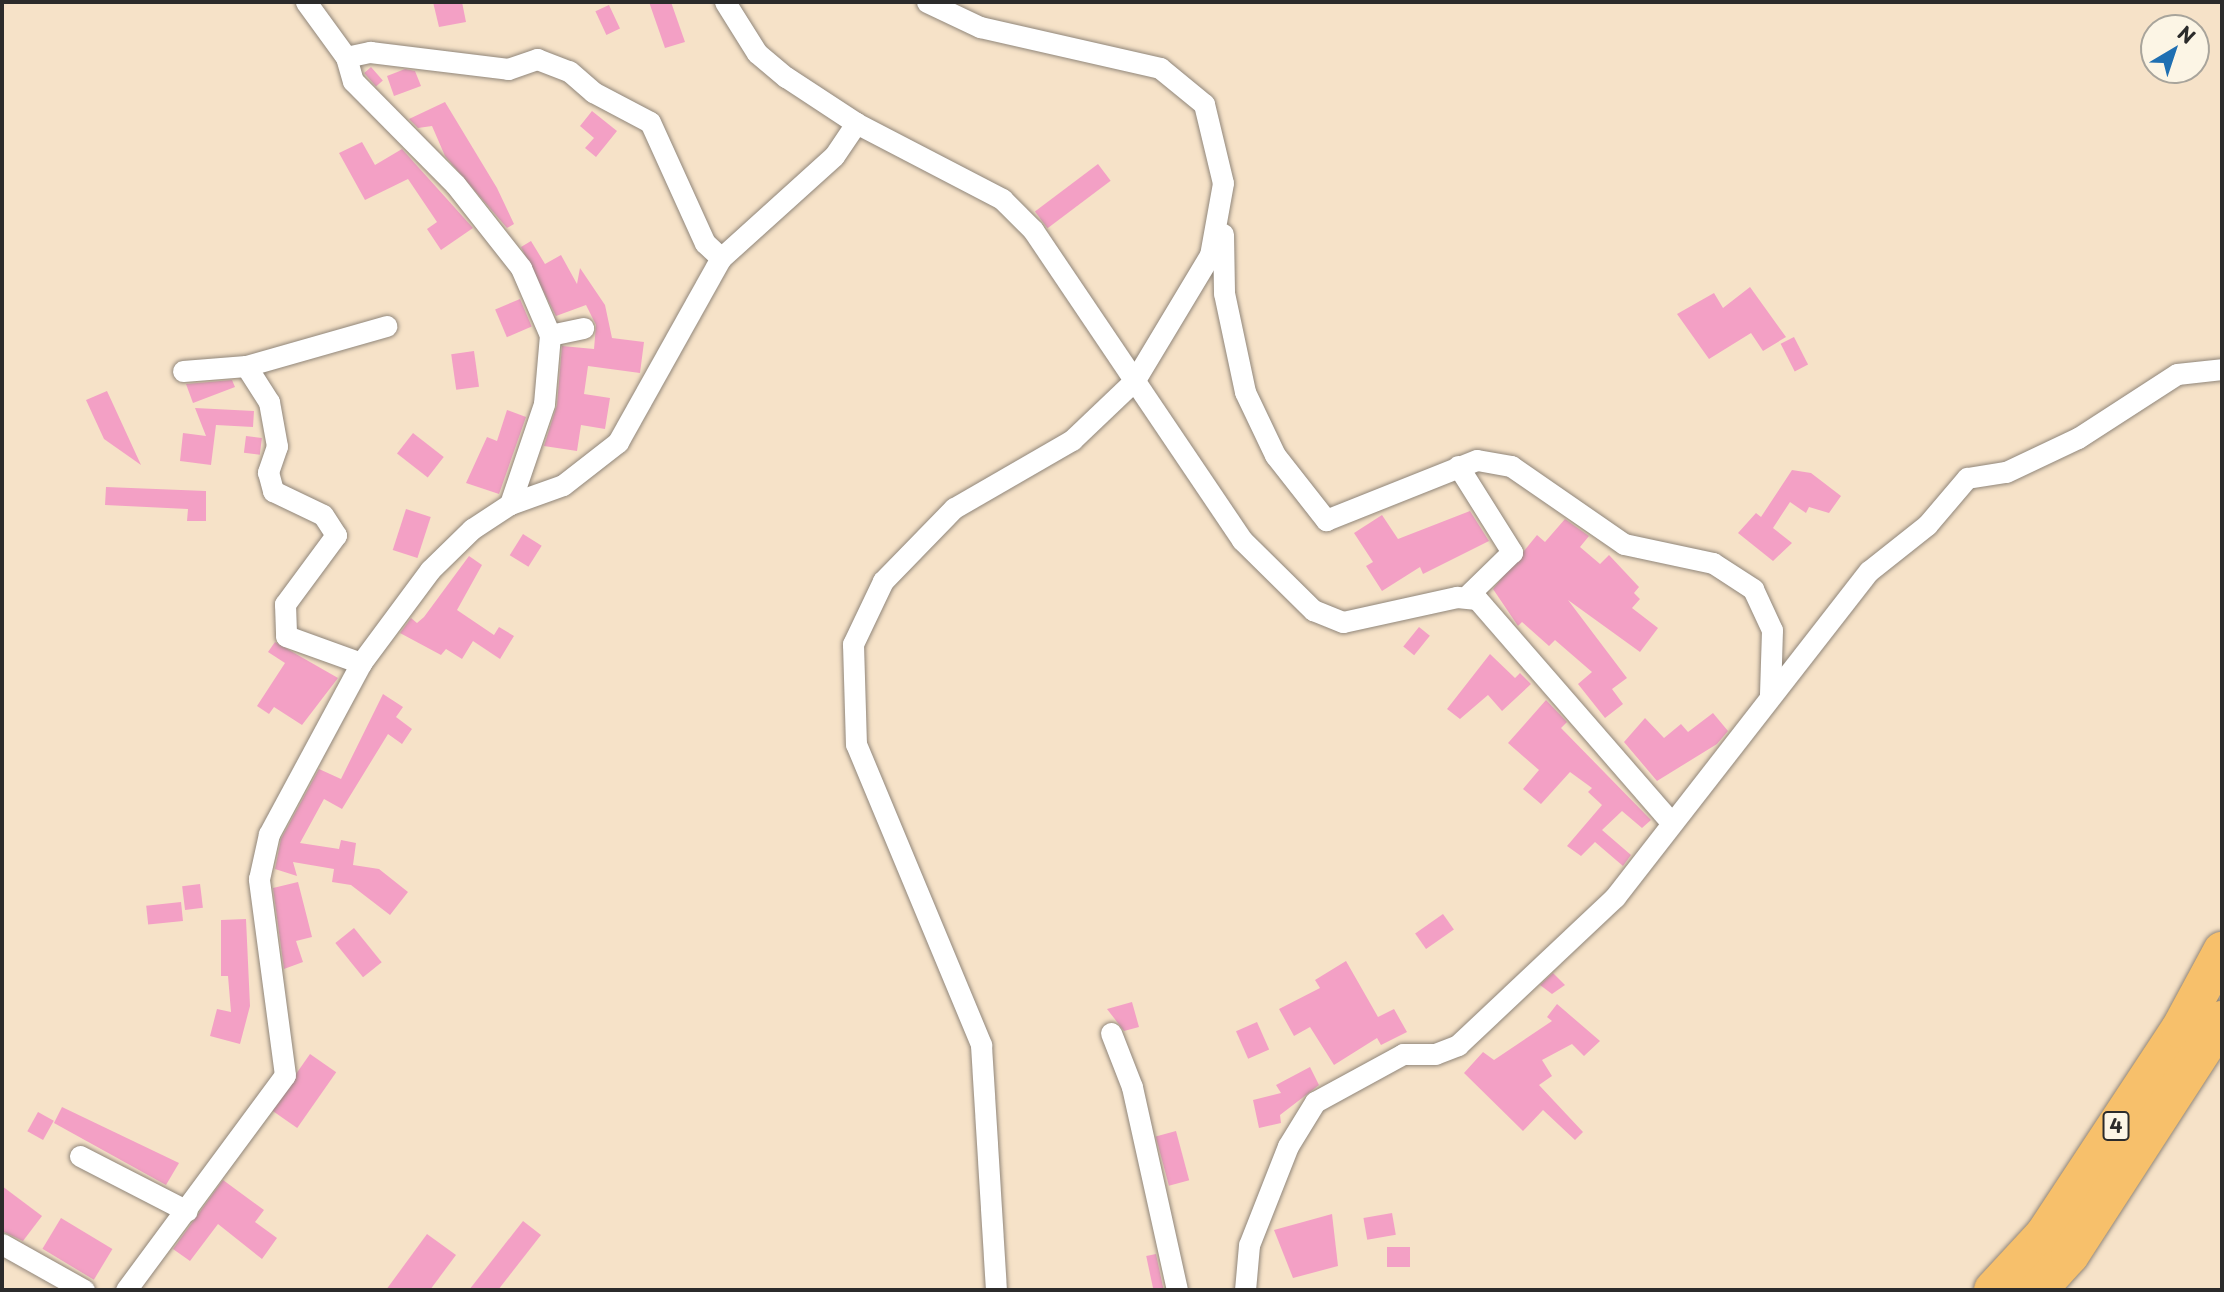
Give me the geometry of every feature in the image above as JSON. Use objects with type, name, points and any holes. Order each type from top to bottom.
[{"type":"highway","name":"4","points":[[1993,1290],[2044,1235],[2180,1030],[2222,951]]},
{"type":"highway","name":"4","points":[[2038,1290],[2070,1255],[2222,1020]]},
{"type":"street","points":[[306,2],[346,57],[353,81],[455,184],[521,268],[550,335],[544,404],[510,504]]},
{"type":"street","points":[[725,2],[757,53],[856,122],[1002,199],[1033,230],[1242,540],[1313,610],[1343,622],[1468,596],[1512,552],[1458,466]]},
{"type":"street","points":[[928,2],[980,27],[1160,68],[1204,104],[1223,183],[1224,293],[1245,392],[1302,496],[1326,520],[1458,466],[1494,460],[1511,466],[1624,544],[1713,563],[1740,578],[1766,606],[1770,695]]},
{"type":"street","points":[[346,57],[370,52],[508,69],[537,59],[569,71],[593,92],[650,122],[705,243],[720,258]]},
{"type":"street","points":[[126,1290],[285,1075],[259,879],[269,834],[361,663],[430,570],[472,529],[510,504],[563,485],[618,442],[720,258],[834,156],[856,122]]},
{"type":"street","points":[[996,1290],[981,1045],[856,744],[853,644],[883,581],[954,508],[1072,440],[1135,380],[1210,255],[1223,183]]},
{"type":"street","points":[[183,371],[246,366],[386,326]]},
{"type":"street","points":[[550,335],[583,328]]},
{"type":"street","points":[[246,366],[269,401],[277,446],[268,472],[273,491],[323,516],[335,535],[285,604],[286,636],[361,663]]},
{"type":"street","points":[[1245,1290],[1250,1245],[1287,1146],[1315,1102],[1403,1054],[1435,1054],[1458,1045],[1615,897],[1670,821],[1868,570],[1927,526],[1967,478],[2006,472],[2078,438],[2177,374],[2222,369]]},
{"type":"street","points":[[1468,596],[1504,624],[1670,821]]},
{"type":"street","points":[[1111,1033],[1132,1087],[1177,1290]]},
{"type":"street","points":[[80,1156],[187,1211]]},
{"type":"street","points":[[2,1244],[84,1290]]},
{"type":"building","points":[[433,2],[462,2],[466,22],[439,27]]},
{"type":"building","points":[[649,2],[671,2],[685,42],[665,48]]},
{"type":"building","points":[[609,5],[620,29],[606,35],[595,11]]},
{"type":"building","points":[[371,67],[383,81],[376,86],[364,73]]},
{"type":"building","points":[[405,69],[415,71],[421,86],[394,96],[387,76]]},
{"type":"building","points":[[445,102],[497,188],[514,224],[507,228],[445,156],[432,126],[418,128],[409,119]]},
{"type":"building","points":[[592,111],[617,131],[596,157],[585,148],[594,138],[580,126]]},
{"type":"building","points":[[362,142],[375,165],[402,149],[473,228],[441,250],[427,229],[437,222],[408,179],[365,200],[339,153]]},
{"type":"building","points":[[1098,164],[1111,181],[1048,228],[1035,212]]},
{"type":"building","points":[[531,241],[545,264],[561,255],[577,284],[580,268],[605,305],[612,338],[644,342],[640,373],[588,366],[584,394],[610,398],[605,429],[581,425],[577,451],[544,446],[557,405],[562,346],[594,349],[596,325],[586,305],[556,316],[521,247]]},
{"type":"building","points":[[1750,287],[1786,337],[1763,351],[1751,333],[1709,359],[1677,314],[1714,293],[1723,308]]},
{"type":"building","points":[[520,299],[532,327],[507,337],[495,310]]},
{"type":"building","points":[[1794,337],[1808,365],[1795,371],[1781,344]]},
{"type":"building","points":[[474,351],[479,387],[456,390],[451,354]]},
{"type":"building","points":[[232,380],[235,387],[193,403],[186,384]]},
{"type":"building","points":[[107,391],[141,465],[104,439],[86,400]]},
{"type":"building","points":[[195,408],[254,411],[253,427],[216,425],[211,465],[180,461],[183,433],[206,436]]},
{"type":"building","points":[[507,410],[526,417],[499,494],[466,483],[487,437],[497,441]]},
{"type":"building","points":[[413,433],[444,457],[428,477],[397,453]]},
{"type":"building","points":[[246,436],[262,438],[260,455],[244,453]]},
{"type":"building","points":[[1792,470],[1811,473],[1841,496],[1829,513],[1809,507],[1806,513],[1790,502],[1773,528],[1792,543],[1773,561],[1738,533],[1756,513],[1761,517]]},
{"type":"building","points":[[106,487],[206,491],[206,521],[187,521],[188,509],[105,505]]},
{"type":"building","points":[[406,509],[431,517],[417,558],[393,550]]},
{"type":"building","points":[[1470,511],[1489,541],[1423,574],[1420,567],[1382,591],[1366,566],[1373,562],[1354,533],[1382,515],[1398,539]]},
{"type":"building","points":[[1565,519],[1589,536],[1580,547],[1600,564],[1609,555],[1639,587],[1634,593],[1640,599],[1632,608],[1658,628],[1640,652],[1568,600],[1627,678],[1612,689],[1623,704],[1605,718],[1578,684],[1592,672],[1555,640],[1549,646],[1522,622],[1518,626],[1493,589],[1537,535],[1545,542]]},
{"type":"building","points":[[523,534],[542,546],[528,567],[510,555]]},
{"type":"building","points":[[469,556],[482,565],[457,610],[494,635],[499,627],[514,636],[500,659],[473,641],[462,659],[446,649],[441,655],[400,633],[411,618],[417,623],[424,617]]},
{"type":"building","points":[[1419,627],[1430,636],[1414,655],[1403,646]]},
{"type":"building","points":[[275,642],[338,678],[302,725],[274,707],[269,714],[257,706],[285,663],[268,652]]},
{"type":"building","points":[[1490,654],[1515,678],[1520,673],[1531,684],[1502,711],[1488,695],[1460,719],[1447,709]]},
{"type":"building","points":[[383,694],[403,707],[396,717],[412,729],[402,744],[388,734],[342,809],[324,799],[300,843],[339,849],[341,840],[356,843],[353,865],[379,869],[408,892],[390,915],[351,885],[332,882],[334,869],[293,862],[297,876],[275,869],[281,839],[319,769],[341,779]]},
{"type":"building","points":[[1546,700],[1567,722],[1561,728],[1651,820],[1642,828],[1622,811],[1602,830],[1631,855],[1623,866],[1595,842],[1581,856],[1567,846],[1602,805],[1588,792],[1592,788],[1570,772],[1541,804],[1523,789],[1539,770],[1508,743]]},
{"type":"building","points":[[1713,713],[1728,731],[1717,744],[1657,781],[1624,742],[1645,718],[1664,738],[1681,724],[1688,732]]},
{"type":"building","points":[[298,882],[312,937],[296,941],[303,962],[284,969],[273,888]]},
{"type":"building","points":[[200,884],[203,908],[185,910],[182,886]]},
{"type":"building","points":[[181,902],[183,921],[148,925],[146,906]]},
{"type":"building","points":[[1443,914],[1454,930],[1426,949],[1415,934]]},
{"type":"building","points":[[246,919],[250,1006],[240,1044],[210,1036],[217,1009],[231,1012],[228,976],[221,976],[221,920]]},
{"type":"building","points":[[354,928],[382,962],[363,977],[335,943]]},
{"type":"building","points":[[1346,961],[1378,1017],[1394,1009],[1407,1032],[1381,1045],[1377,1038],[1334,1065],[1310,1027],[1294,1036],[1279,1009],[1320,988],[1315,980]]},
{"type":"building","points":[[1553,973],[1565,985],[1552,994],[1540,985]]},
{"type":"building","points":[[1132,1002],[1139,1027],[1124,1031],[1107,1009]]},
{"type":"building","points":[[1557,1004],[1600,1041],[1584,1056],[1572,1044],[1542,1060],[1552,1076],[1539,1085],[1583,1132],[1575,1140],[1543,1110],[1523,1131],[1464,1073],[1483,1052],[1494,1060],[1552,1021],[1547,1017]]},
{"type":"building","points":[[1257,1022],[1269,1049],[1248,1059],[1236,1031]]},
{"type":"building","points":[[310,1054],[336,1072],[297,1128],[271,1110]]},
{"type":"building","points":[[1310,1067],[1319,1085],[1280,1115],[1281,1123],[1259,1128],[1253,1100],[1281,1093],[1276,1085]]},
{"type":"building","points":[[62,1107],[179,1163],[166,1185],[54,1123]]},
{"type":"building","points":[[38,1112],[54,1121],[43,1140],[27,1131]]},
{"type":"building","points":[[1176,1131],[1189,1180],[1169,1186],[1156,1136]]},
{"type":"building","points":[[223,1180],[264,1210],[255,1222],[277,1238],[262,1259],[218,1224],[190,1261],[173,1249]]},
{"type":"building","points":[[2,1186],[42,1216],[23,1241],[2,1231]]},
{"type":"building","points":[[1392,1213],[1396,1235],[1367,1240],[1363,1218]]},
{"type":"building","points":[[1332,1214],[1338,1266],[1293,1278],[1274,1230]]},
{"type":"building","points":[[61,1218],[112,1249],[94,1280],[42,1249]]},
{"type":"building","points":[[523,1221],[541,1235],[498,1290],[469,1290]]},
{"type":"building","points":[[427,1234],[456,1255],[430,1290],[386,1290]]},
{"type":"building","points":[[1387,1247],[1410,1247],[1410,1267],[1387,1267]]},
{"type":"building","points":[[1156,1254],[1163,1288],[1153,1290],[1146,1256]]}]
